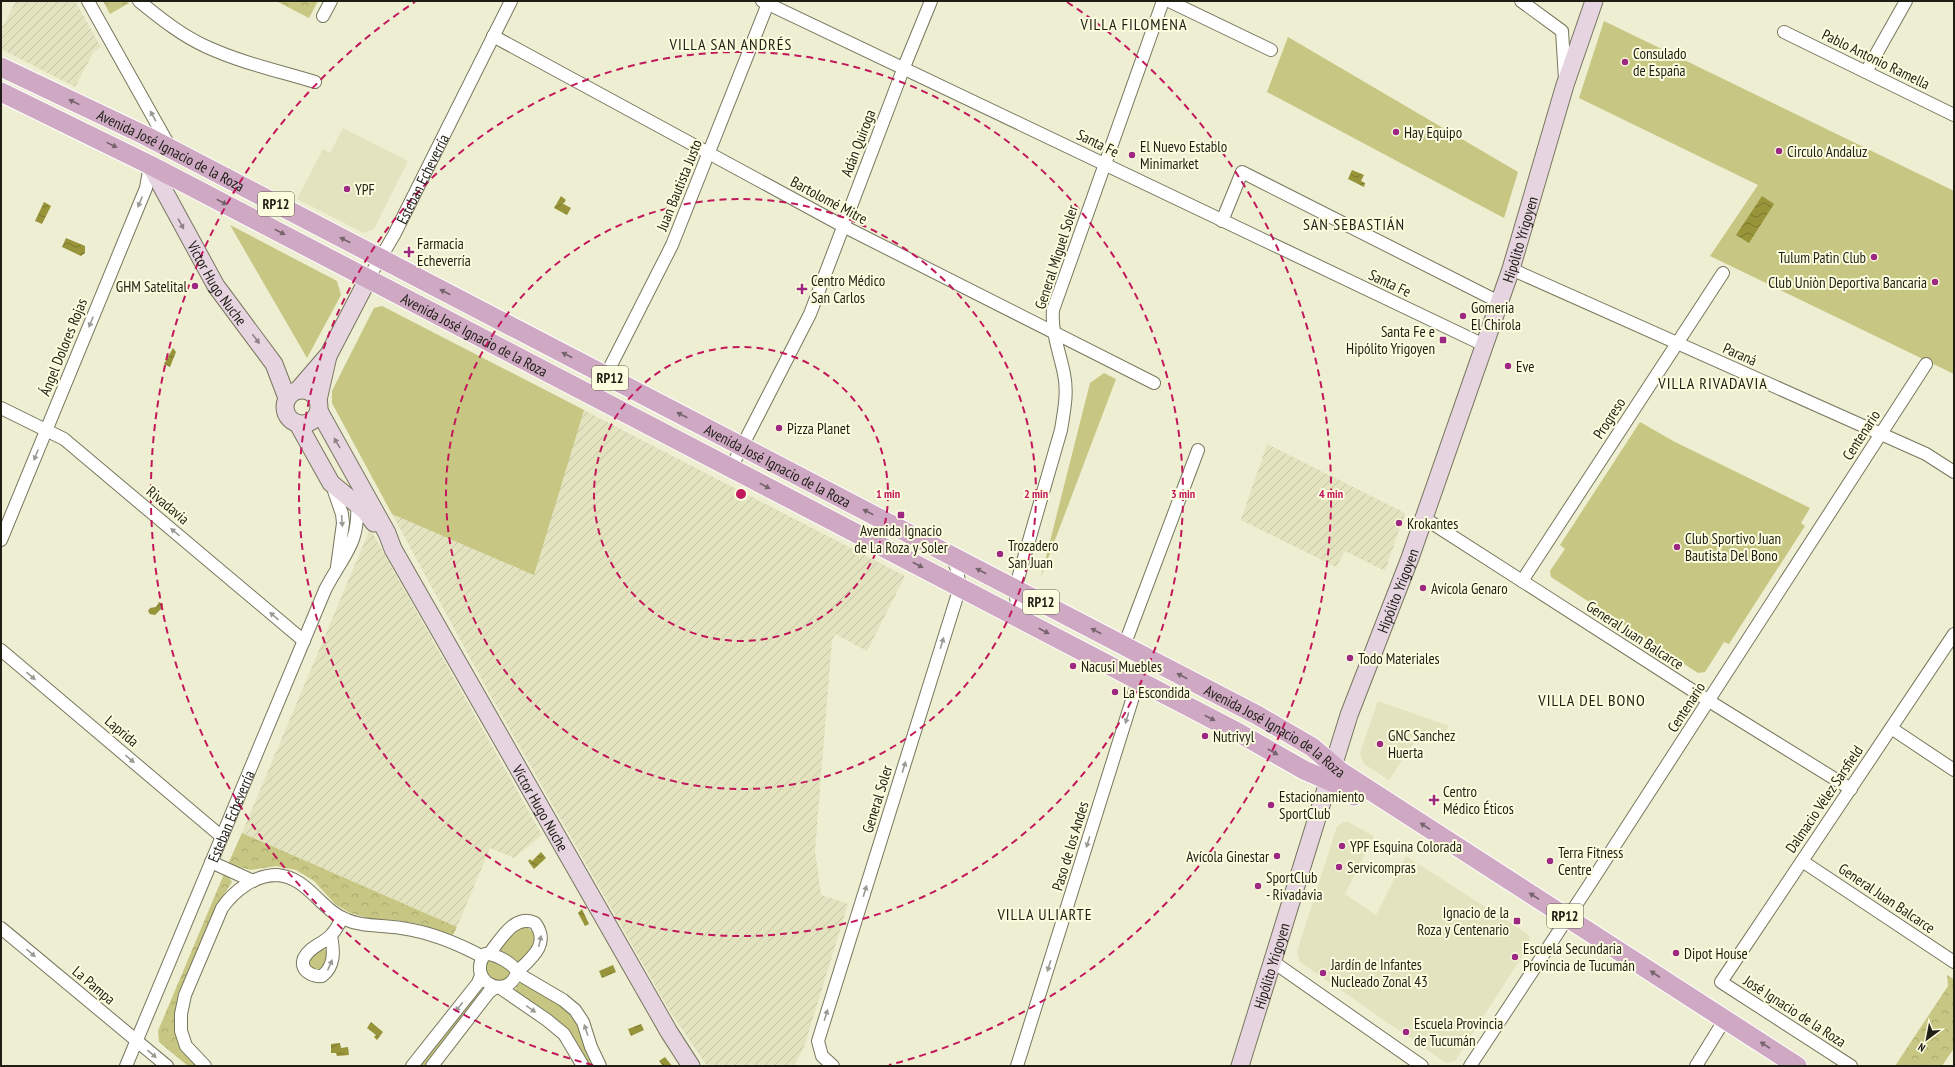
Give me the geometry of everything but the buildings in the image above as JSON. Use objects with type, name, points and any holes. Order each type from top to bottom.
[{"type":"main road","name":"Avenida José Ignacio de la Roza","points":[[1,67],[172,150],[1257,715],[1312,747],[1331,773],[1722,1025],[1797,1066]]},
{"type":"main road","name":"Avenida José Ignacio de la Roza","points":[[1,92],[150,165],[368,278],[1239,733],[1304,770],[1331,773]]},
{"type":"main road","name":"Avenida José Ignacio de la Roza","points":[[1722,1025],[1774,1066]]},
{"type":"street","points":[[88,1],[172,150]]},
{"type":"street","points":[[139,1],[172,27],[207,47],[252,64],[315,82]]},
{"type":"street","points":[[323,16],[331,1]]},
{"type":"street","name":"Esteban Echeverría","points":[[126,1066],[304,641],[337,567],[347,555],[353,540],[357,522],[355,475],[318,406],[329,354],[368,278],[394,235],[511,1]]},
{"type":"street","name":"Adán Quiroga","points":[[731,468],[810,314],[904,67],[931,1]]},
{"type":"street","name":"General Miguel Soler","points":[[1025,621],[1017,605],[1015,589],[1061,430],[1065,406],[1065,380],[1052,319],[1056,300],[1163,1]]},
{"type":"street","points":[[1169,1],[1271,50]]},
{"type":"street","points":[[1521,1],[1562,31],[1565,85]]},
{"type":"street","name":"Hipólito Yrigoyen","points":[[1240,1066],[1349,715],[1424,518],[1511,269],[1565,85],[1594,1]]},
{"type":"street","points":[[1866,72],[1906,1]]},
{"type":"street","name":"Santa Fe","points":[[766,2],[1484,345]]},
{"type":"street","name":"Juan Bautista Justo","points":[[606,375],[672,244],[709,153],[766,2]]},
{"type":"street","name":"Pablo Antonio Ramella","points":[[1784,32],[1954,115]]},
{"type":"street","name":"Bartolomé Mitre","points":[[493,36],[843,226],[1154,383]]},
{"type":"street","name":"Víctor Hugo Nuche","points":[[150,165],[216,286],[271,359],[292,394]]},
{"type":"street","name":"Ángel Dolores Rojas","points":[[1,540],[146,188],[150,165]]},
{"type":"street","points":[[1222,220],[1242,172],[1499,302]]},
{"type":"street","name":"Paraná","points":[[1511,269],[1926,454],[1954,472]]},
{"type":"street","name":"Progreso","points":[[1522,581],[1724,273]]},
{"type":"street","name":"Esteban Echeverría","points":[[292,394],[329,354]]},
{"type":"street","name":"Centenario","points":[[1470,1066],[1709,701],[1926,364]]},
{"type":"street","points":[[309,391],[318,406],[315,419],[310,423],[298,424],[292,422],[287,417],[284,405],[292,394],[309,391]]},
{"type":"street","name":"Rivadavia","points":[[1,408],[64,439],[304,641]]},
{"type":"street","name":"Esteban Echeverría","points":[[298,424],[331,483],[342,514],[343,523],[337,567]]},
{"type":"street","points":[[1124,646],[1198,450]]},
{"type":"street","name":"Víctor Hugo Nuche","points":[[355,475],[387,533],[393,549],[669,1032],[691,1066]]},
{"type":"street","name":"Esteban Echeverría","points":[[331,483],[357,505]]},
{"type":"street","name":"Víctor Hugo Nuche","points":[[357,505],[369,516],[381,536],[393,549]]},
{"type":"street","name":"General Juan Balcarce","points":[[1424,518],[1709,701],[1850,789]]},
{"type":"street","name":"General Soler","points":[[833,1066],[820,1053],[818,1042],[960,587],[957,570],[952,556]]},
{"type":"street","name":"Dalmacio Vélez Sarsfield","points":[[1721,982],[1954,634]]},
{"type":"street","name":"Laprida","points":[[1,650],[222,837]]},
{"type":"street","name":"Paso de los Andes","points":[[1017,1066],[1138,680]]},
{"type":"street","points":[[1891,728],[1954,770]]},
{"type":"street","name":"General Juan Balcarce","points":[[1802,861],[1954,962]]},
{"type":"street","points":[[211,862],[252,881]]},
{"type":"street","points":[[205,1066],[192,1053],[183,1040],[180,1023],[183,1004],[222,908],[232,895],[252,881],[274,875],[297,881],[342,918],[356,923],[400,928],[428,934],[486,956],[495,956],[517,972],[563,1000],[575,1010],[583,1022],[591,1047],[600,1066]]},
{"type":"street","points":[[332,936],[342,918]]},
{"type":"street","points":[[412,1066],[478,983],[481,975],[480,964],[486,956],[514,924],[525,919],[535,923],[542,934],[542,940],[535,952],[517,972],[510,984],[498,987],[489,992],[432,1066]]},
{"type":"street","name":"La Pampa","points":[[1,928],[167,1066]]},
{"type":"street","points":[[1272,961],[1422,1066]]},
{"type":"street","points":[[481,975],[488,984],[498,987],[547,1020],[564,1034],[583,1066]]},
{"type":"street","name":"José Ignacio de la Roza","points":[[1721,982],[1851,1066]]},
{"type":"street","points":[[1696,1066],[1722,1025]]},
{"type":"shaded area","points":[[16,1],[75,1],[101,47],[94,51],[75,87],[1,49],[1,30]]},
{"type":"shaded area","name":"YPF","points":[[343,128],[408,161],[374,229],[364,233],[297,199],[323,149],[330,153]]},
{"type":"shaded area","points":[[382,306],[905,576],[867,651],[835,634],[832,640],[815,851],[821,895],[848,904],[804,1047],[794,1066],[707,1066],[669,1010],[488,691],[332,403],[332,391],[374,308]]},
{"type":"shaded area","name":"Krokantes","points":[[1267,444],[1405,513],[1385,571],[1345,551],[1336,567],[1241,520]]},
{"type":"shaded area","points":[[370,529],[542,835],[514,858],[490,848],[457,927],[242,833]]},
{"type":"shaded area","name":"GNC Sanchez Huerta","points":[[1378,701],[1449,726],[1439,742],[1419,735],[1389,780],[1364,764],[1360,753]]},
{"type":"shaded area","points":[[1346,821],[1374,836],[1345,894],[1376,915],[1406,856],[1529,935],[1530,944],[1455,1061],[1446,1063],[1300,962],[1297,952],[1337,826]]},
{"type":"green space","points":[[103,1],[127,1],[129,3],[110,14]]},
{"type":"green space","points":[[276,1],[318,1],[309,18]]},
{"type":"green space","points":[[1604,21],[1954,191],[1954,374],[1710,256],[1758,185],[1579,98]]},
{"type":"green space","name":"Hay Equipo","points":[[1288,37],[1518,172],[1504,218],[1267,92]]},
{"type":"green space","points":[[230,225],[337,281],[341,295],[307,358]]},
{"type":"green space","points":[[382,306],[584,410],[534,575],[392,514],[332,403],[332,391],[374,308]]},
{"type":"green space","points":[[1104,373],[1116,379],[1041,577],[1090,383]]},
{"type":"green space","name":"Club Sportivo Juan Bautista Del Bono","points":[[1640,422],[1675,442],[1810,508],[1801,523],[1805,526],[1729,644],[1724,642],[1705,672],[1698,673],[1551,577],[1550,571],[1565,549],[1560,545]]},
{"type":"green space","points":[[242,833],[457,927],[453,935],[419,924],[396,920],[372,919],[350,913],[335,904],[314,881],[296,870],[276,866],[251,870],[228,864]]},
{"type":"green space","points":[[224,874],[229,877],[232,882],[217,905],[176,1004],[175,1024],[180,1042],[184,1051],[197,1066],[188,1066],[159,1042],[158,1031]]},
{"type":"green space","points":[[525,926],[534,933],[534,944],[519,965],[499,950],[514,931]]},
{"type":"green space","points":[[323,949],[328,951],[326,964],[319,971],[312,969],[309,965],[310,959],[313,955]]},
{"type":"green space","points":[[490,959],[509,969],[511,974],[499,983],[487,977],[486,965]]},
{"type":"green space","points":[[1947,975],[1954,979],[1954,1048],[1942,1066],[1895,1066],[1948,986]]},
{"type":"green space","points":[[521,982],[525,982],[574,1015],[595,1066],[588,1066],[515,992],[516,987]]},
{"type":"green space","points":[[479,991],[482,991],[482,994],[425,1066],[419,1066]]},
{"type":"water","points":[[1352,170],[1364,175],[1361,181],[1365,183],[1364,187],[1348,179]]},
{"type":"water","points":[[561,196],[566,200],[562,203],[571,208],[567,215],[554,208]]},
{"type":"water","points":[[1762,196],[1774,204],[1749,243],[1736,235]]},
{"type":"water","points":[[44,202],[51,206],[42,224],[35,221]]},
{"type":"water","points":[[66,238],[85,246],[85,253],[81,256],[62,247]]},
{"type":"water","points":[[173,348],[176,352],[170,367],[164,364]]},
{"type":"water","points":[[159,602],[163,604],[162,608],[155,615],[150,614],[148,611],[150,608],[156,607]]},
{"type":"water","points":[[541,852],[546,858],[534,869],[528,861],[530,859],[532,861]]},
{"type":"water","points":[[582,909],[589,924],[585,926],[578,913]]},
{"type":"water","points":[[613,965],[616,972],[602,978],[599,971]]},
{"type":"water","points":[[371,1022],[383,1032],[377,1040],[374,1037],[376,1035],[367,1028]]},
{"type":"water","points":[[641,1024],[644,1030],[631,1036],[628,1029]]},
{"type":"water","points":[[340,1043],[341,1048],[348,1047],[349,1055],[337,1056],[336,1053],[331,1053],[331,1044]]},
{"type":"water","points":[[665,1057],[672,1066],[663,1066],[659,1061]]},
{"type":"place","name":"Consulado de España","points":[[1625,62]]},
{"type":"place","name":"Hay Equipo","points":[[1396,132]]},
{"type":"place","name":"Circulo Andaluz","points":[[1779,151]]},
{"type":"place","name":"El Nuevo Establo Minimarket","points":[[1132,155]]},
{"type":"place","name":"YPF","points":[[347,189]]},
{"type":"place","name":"Farmacia Echeverría","points":[[409,252]]},
{"type":"place","name":"Tulum Patìn Club","points":[[1874,257]]},
{"type":"place","name":"Club Uniòn Deportiva Bancaria","points":[[1935,282]]},
{"type":"place","name":"GHM Satelital","points":[[195,286]]},
{"type":"place","name":"Centro Médico San Carlos","points":[[802,289]]},
{"type":"place","name":"Gomeria El Chirola","points":[[1463,316]]},
{"type":"place","name":"Santa Fe e Hipólito Yrigoyen","points":[[1443,340]]},
{"type":"place","name":"Eve","points":[[1508,366]]},
{"type":"place","name":"Pizza Planet","points":[[779,428]]},
{"type":"place","name":"Avenida Ignacio de La Roza y Soler","points":[[901,515]]},
{"type":"place","name":"Krokantes","points":[[1399,523]]},
{"type":"place","name":"Club Sportivo Juan Bautista Del Bono","points":[[1677,547]]},
{"type":"place","name":"Trozadero San Juan","points":[[1000,554]]},
{"type":"place","name":"Avícola Genaro","points":[[1423,588]]},
{"type":"place","name":"Todo Materiales","points":[[1350,658]]},
{"type":"place","name":"Nacusi Muebles","points":[[1073,666]]},
{"type":"place","name":"La Escondida","points":[[1115,692]]},
{"type":"place","name":"Nutrivyl","points":[[1205,736]]},
{"type":"place","name":"GNC Sanchez Huerta","points":[[1380,744]]},
{"type":"place","name":"Centro Médico Éticos","points":[[1434,800]]},
{"type":"place","name":"Estacionamiento SportClub","points":[[1271,805]]},
{"type":"place","name":"YPF Esquina Colorada","points":[[1342,846]]},
{"type":"place","name":"Avícola Ginestar","points":[[1277,856]]},
{"type":"place","name":"Terra Fitness Centre","points":[[1550,861]]},
{"type":"place","name":"Servicompras","points":[[1339,867]]},
{"type":"place","name":"SportClub - Rivadavia","points":[[1258,886]]},
{"type":"place","name":"Ignacio de la Roza y Centenario","points":[[1517,921]]},
{"type":"place","name":"Dipot House","points":[[1676,953]]},
{"type":"place","name":"Escuela Secundaria Provincia de Tucumán","points":[[1515,957]]},
{"type":"place","name":"Jardín de Infantes Nucleado Zonal 43","points":[[1323,973]]},
{"type":"place","name":"Escuela Provincia de Tucumán","points":[[1406,1032]]},
{"type":"district","name":"VILLA FILOMENA","points":[[1134,24]]},
{"type":"district","name":"VILLA SAN ANDRÉS","points":[[731,44]]},
{"type":"district","name":"SAN SEBASTIÁN","points":[[1354,224]]},
{"type":"district","name":"VILLA RIVADAVIA","points":[[1713,383]]},
{"type":"district","name":"VILLA DEL BONO","points":[[1592,700]]},
{"type":"district","name":"VILLA ULIARTE","points":[[1045,914]]}]
